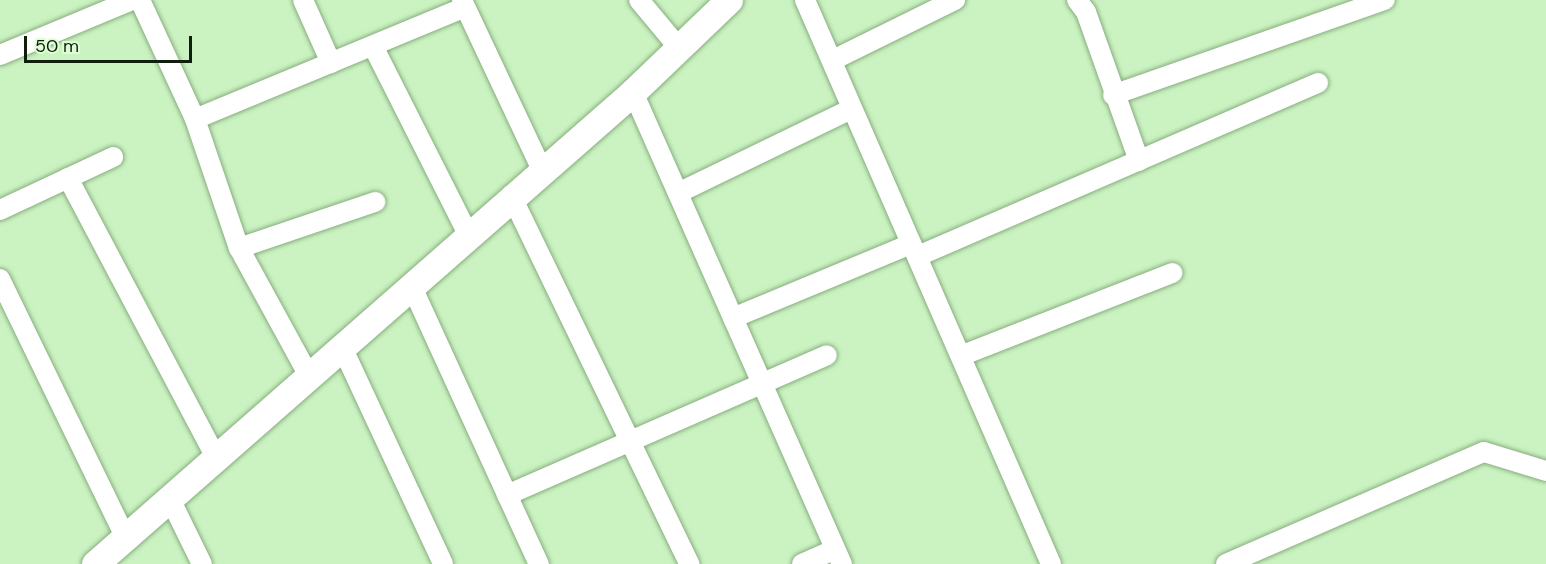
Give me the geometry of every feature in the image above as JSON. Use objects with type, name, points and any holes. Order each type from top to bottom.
[{"type":"street","points":[[0,55],[132,0]]},
{"type":"street","points":[[140,0],[195,119],[239,248],[309,376]]},
{"type":"street","points":[[303,0],[331,63]]},
{"type":"street","points":[[639,0],[679,48]]},
{"type":"street","points":[[95,564],[171,501],[216,458],[469,236],[541,168],[633,92],[729,0]]},
{"type":"street","points":[[805,0],[835,59],[851,109],[963,355],[1051,564]]},
{"type":"street","points":[[835,59],[955,0]]},
{"type":"street","points":[[1077,0],[1086,12],[1113,95],[1139,161]]},
{"type":"street","points":[[1113,95],[1385,0]]},
{"type":"street","points":[[195,119],[373,46],[464,4],[541,168]]},
{"type":"street","points":[[373,46],[469,236]]},
{"type":"street","points":[[733,318],[914,250],[1139,161],[1318,82]]},
{"type":"street","points":[[633,92],[839,557],[802,564]]},
{"type":"street","points":[[678,193],[851,109]]},
{"type":"street","points":[[0,210],[113,157]]},
{"type":"street","points":[[68,178],[216,458]]},
{"type":"street","points":[[511,195],[632,441],[689,564]]},
{"type":"street","points":[[239,248],[375,202]]},
{"type":"street","points":[[963,355],[1172,273]]},
{"type":"street","points":[[0,279],[126,538]]},
{"type":"street","points":[[412,287],[539,564]]},
{"type":"street","points":[[342,347],[443,564]]},
{"type":"street","points":[[507,495],[827,356]]},
{"type":"street","points":[[1226,564],[1484,452],[1546,471]]},
{"type":"street","points":[[171,501],[202,564]]}]
